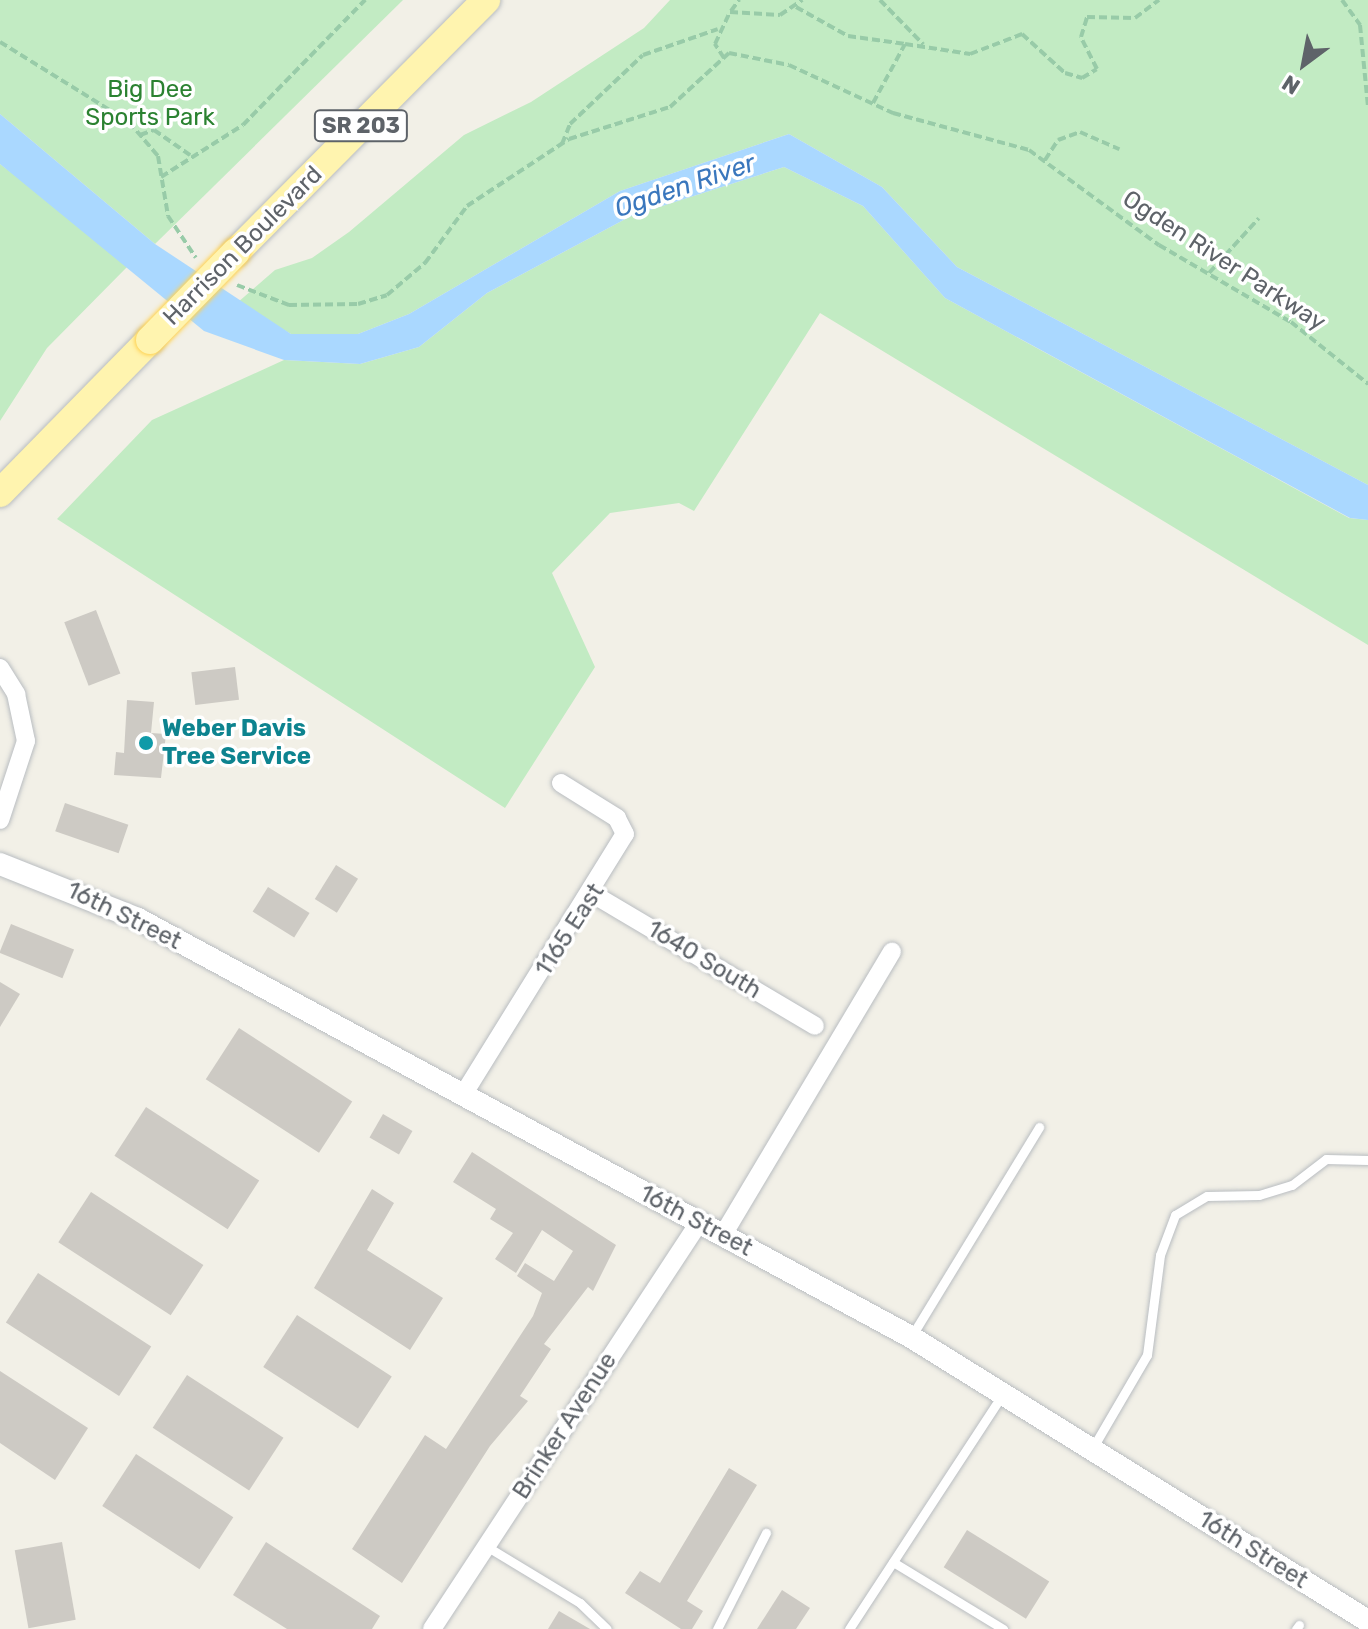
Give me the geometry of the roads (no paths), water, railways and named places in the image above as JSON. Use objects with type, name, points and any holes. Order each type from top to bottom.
[{"type":"main road","name":"Harrison Boulevard","points":[[0,493],[486,0]]},
{"type":"street","points":[[0,668],[16,694],[26,741],[0,820]]},
{"type":"street","name":"1165 East","points":[[463,1095],[620,852],[624,825],[561,783]]},
{"type":"street","name":"16th Street","points":[[0,864],[138,919],[911,1337],[1368,1621]]},
{"type":"street","name":"1640 South","points":[[593,894],[815,1026]]},
{"type":"street","points":[[723,1235],[892,952]]},
{"type":"street","name":"Brinker Avenue","points":[[432,1629],[699,1222]]},
{"type":"lane","points":[[911,1337],[1039,1127]]},
{"type":"lane","points":[[1091,1449],[1147,1355],[1160,1255],[1175,1215],[1207,1196],[1259,1195],[1292,1185],[1326,1159],[1368,1160]]},
{"type":"lane","points":[[849,1629],[1003,1394]]},
{"type":"lane","points":[[717,1629],[766,1533]]},
{"type":"lane","points":[[486,1546],[580,1603],[607,1629]]},
{"type":"lane","points":[[893,1562],[1003,1629]]},
{"type":"water","name":"Ogden River","points":[[0,114],[155,244],[291,334],[358,334],[409,314],[620,191],[789,134],[882,187],[957,267],[1368,485],[1368,520],[1350,518],[945,298],[863,206],[784,167],[631,216],[487,293],[419,347],[360,364],[284,360],[204,331],[0,164]]},
{"type":"place","name":"Weber Davis Tree Service","points":[[146,743]]},
{"type":"park label","name":"Big Dee Sports Park","points":[[150,104]]}]
